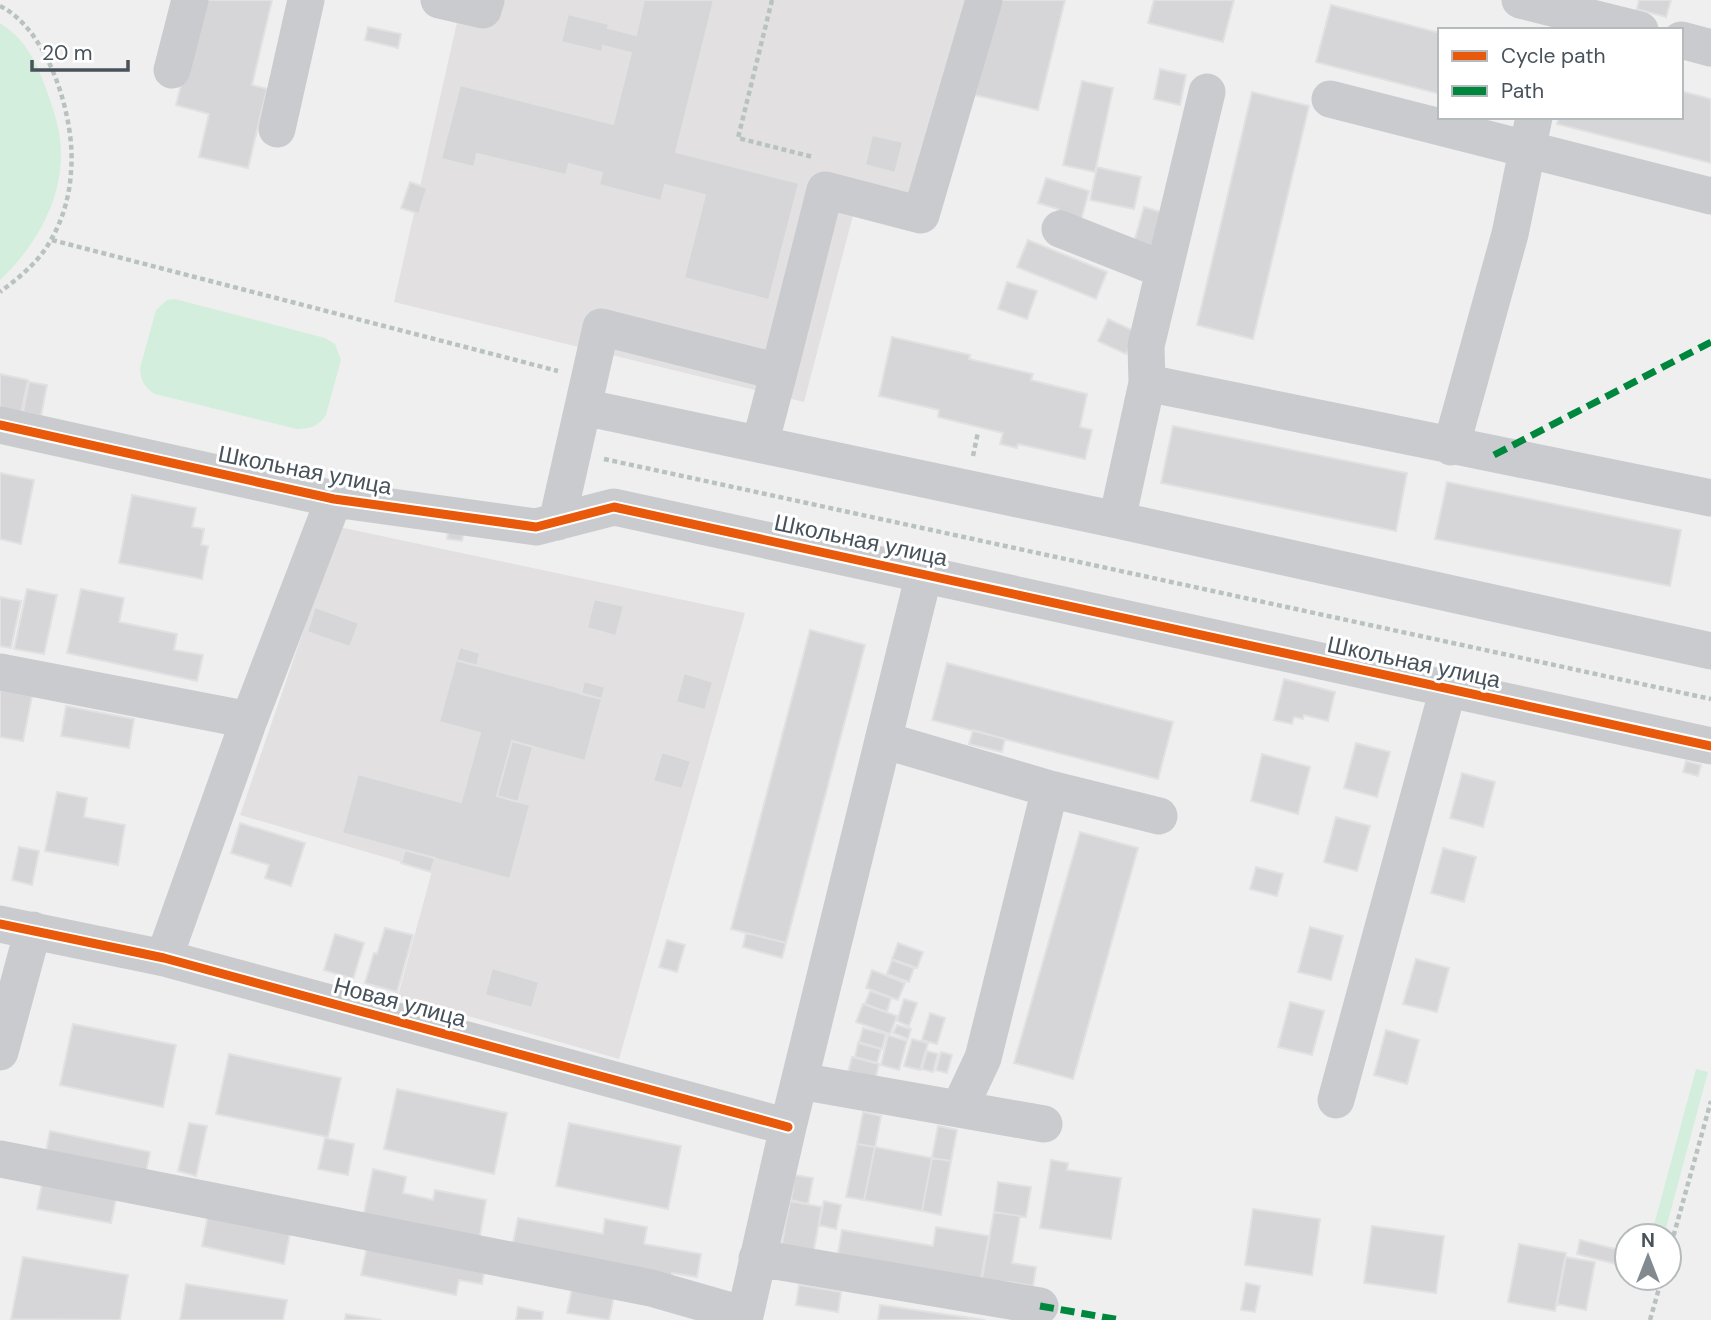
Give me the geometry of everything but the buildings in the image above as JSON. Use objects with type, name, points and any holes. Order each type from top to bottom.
[{"type":"street","points":[[172,70],[190,0]]},
{"type":"street","points":[[277,129],[306,0]]},
{"type":"street","points":[[439,0],[483,10],[486,0]]},
{"type":"street","points":[[760,444],[825,190],[921,215],[984,0]]},
{"type":"street","points":[[1520,0],[1631,28]]},
{"type":"street","points":[[1683,41],[1711,48]]},
{"type":"street","points":[[1117,520],[1147,383],[1146,346],[1207,92]]},
{"type":"street","points":[[1330,99],[1438,118]]},
{"type":"street","points":[[1445,119],[1531,134],[1711,196]]},
{"type":"street","points":[[1451,447],[1510,234],[1531,134]]},
{"type":"street","points":[[1060,229],[1164,270]]},
{"type":"street","points":[[557,522],[601,327],[779,372]]},
{"type":"street","points":[[1147,383],[1711,498]]},
{"type":"street","points":[[586,393],[760,444],[1711,651]]},
{"type":"street","name":"Школьная улица","points":[[0,425],[334,499],[536,527],[614,507],[1711,747]]},
{"type":"street","points":[[164,958],[249,720],[334,499]]},
{"type":"street","points":[[0,1159],[651,1288],[745,1317],[788,1127],[924,573]]},
{"type":"street","points":[[0,672],[249,720]]},
{"type":"street","points":[[1336,1100],[1448,689]]},
{"type":"street","points":[[883,740],[1050,789],[1159,816]]},
{"type":"street","points":[[959,1109],[983,1058],[1050,789]]},
{"type":"street","points":[[0,1052],[17,927]]},
{"type":"street","name":"Новая улица","points":[[17,927],[164,958],[788,1127]]},
{"type":"street","points":[[800,1081],[1044,1124]]},
{"type":"street","points":[[757,1258],[1040,1306]]},
{"type":"path","points":[[772,0],[738,138],[833,162],[825,190]]},
{"type":"path","points":[[0,6],[25,23],[49,61],[66,114],[71,143],[71,171],[61,220],[52,240],[27,271],[0,292]]},
{"type":"path","points":[[52,240],[586,393]]},
{"type":"path","points":[[573,452],[1711,699]]},
{"type":"path","points":[[1677,1222],[1711,1101]]},
{"type":"path","points":[[1650,1320],[1658,1292]]},
{"type":"shaded area","points":[[462,0],[968,0],[908,195],[861,185],[804,402],[394,302]]},
{"type":"shaded area","points":[[339,527],[745,613],[619,1059],[398,996],[432,871],[240,815]]},
{"type":"green space","points":[[0,23],[16,36],[38,67],[59,132],[61,153],[55,194],[39,232],[28,249],[0,280]]},
{"type":"green space","points":[[175,299],[325,338],[335,344],[341,360],[323,419],[314,426],[297,429],[151,392],[142,380],[140,368],[156,310],[167,300]]},
{"type":"green space","points":[[1696,1069],[1708,1072],[1668,1222],[1655,1222]]},
{"type":"marked path","points":[[1494,455],[1711,342]]},
{"type":"marked path","points":[[1040,1306],[1120,1320]]},
{"type":"cycle path","points":[[0,425],[334,499],[536,527],[614,507],[1711,746]]},
{"type":"cycle path","points":[[0,924],[164,958],[788,1127]]}]
